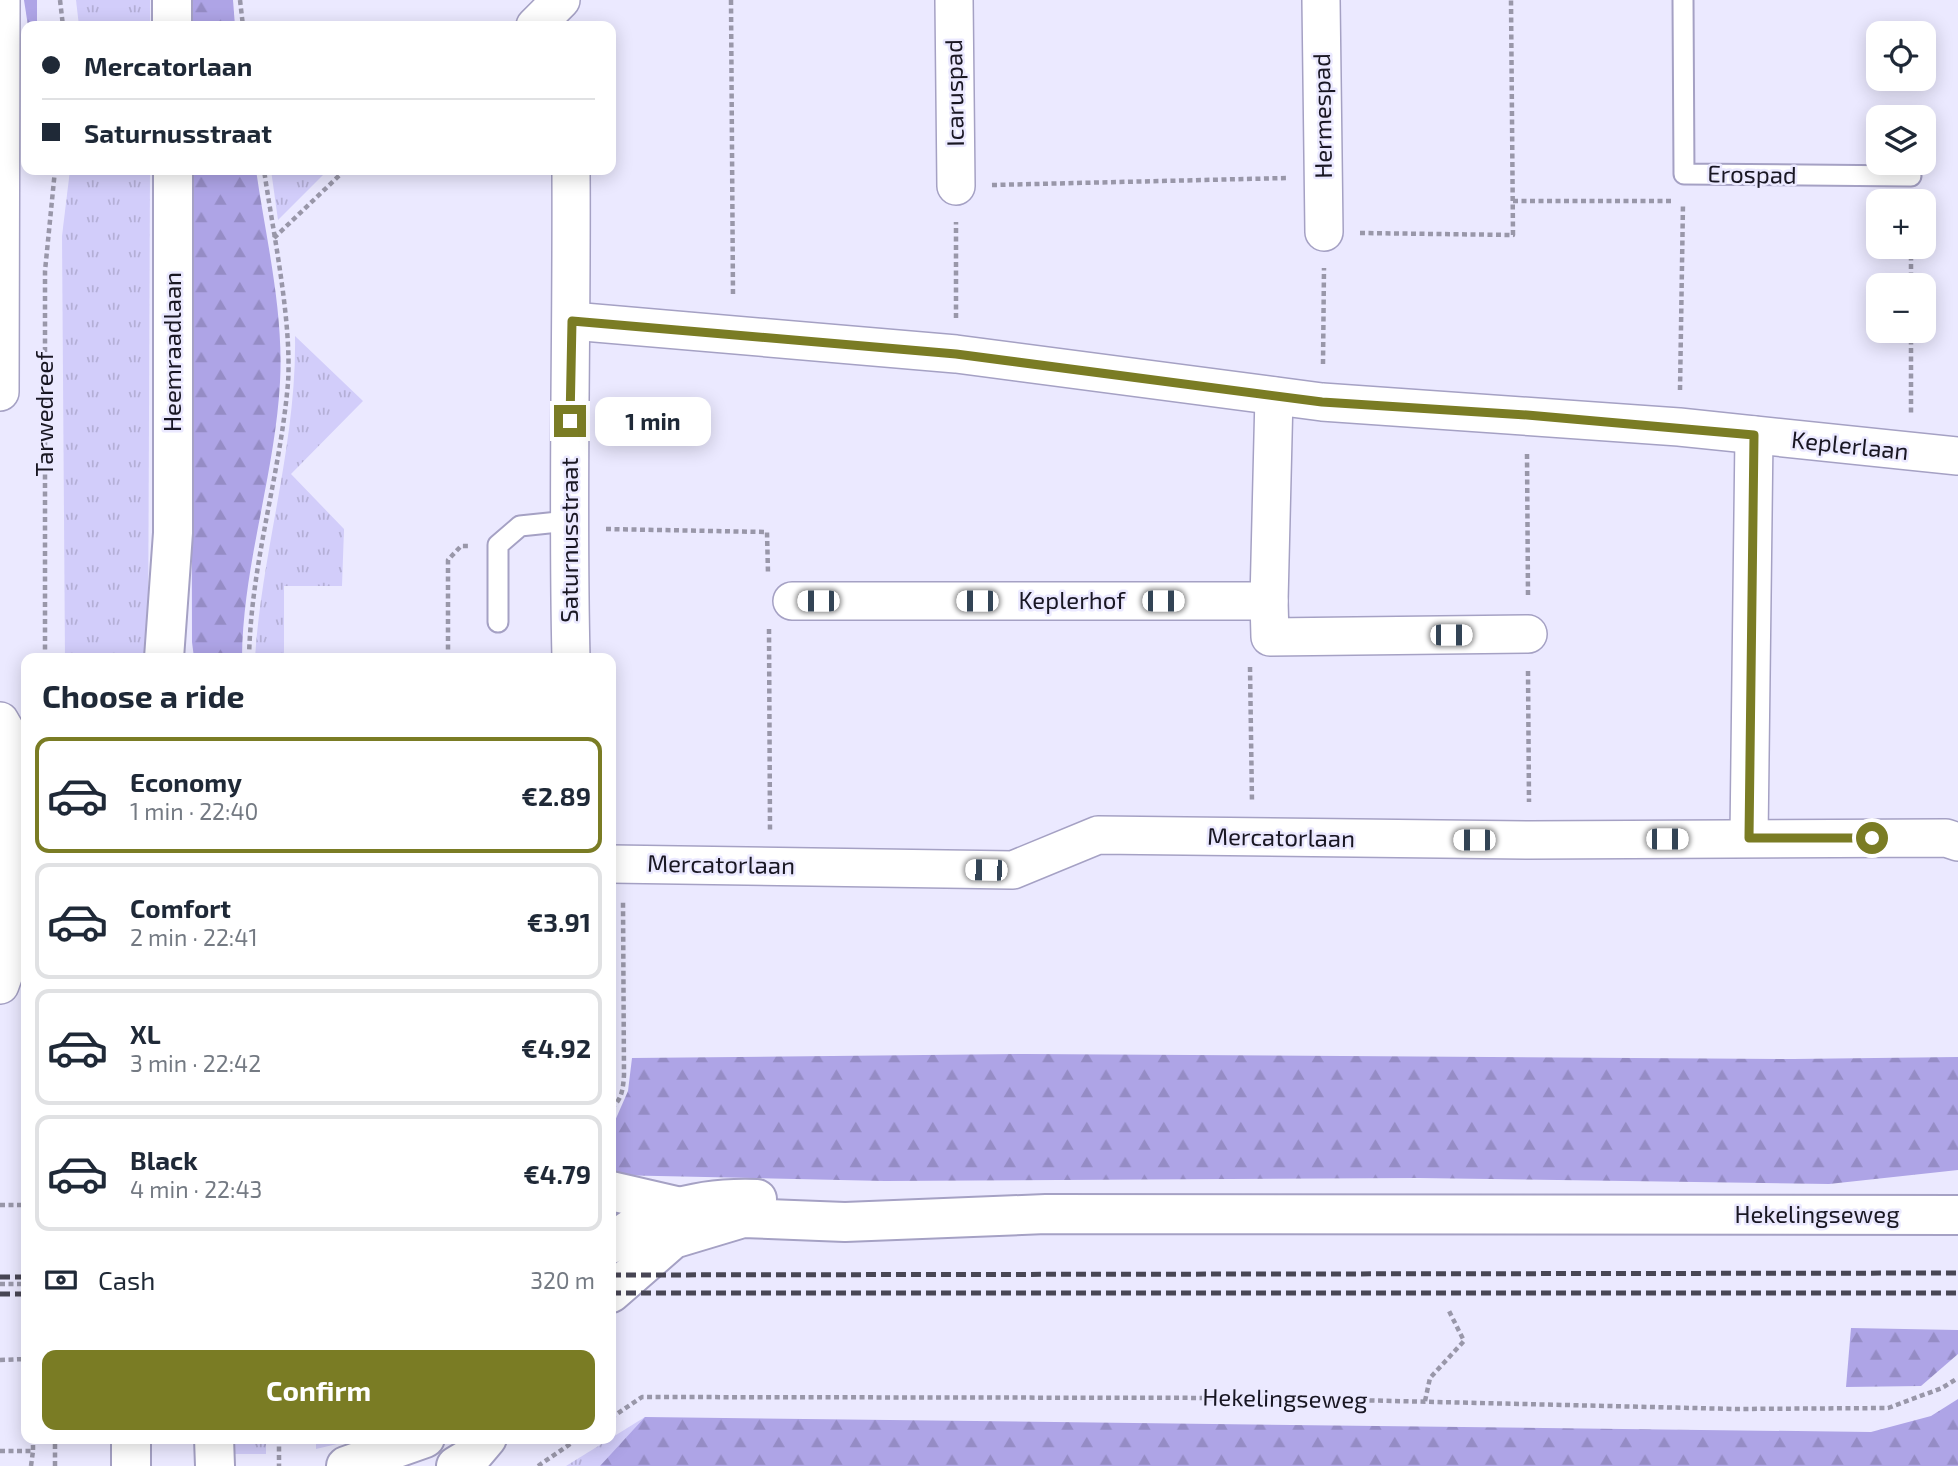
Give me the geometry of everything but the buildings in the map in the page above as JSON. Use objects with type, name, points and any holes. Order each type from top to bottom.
[{"type":"street","name":"Tarwedreef","points":[[0,392],[1,0]]},
{"type":"street","points":[[172,0],[172,21]]},
{"type":"street","points":[[540,21],[561,0]]},
{"type":"street","points":[[569,0],[570,21]]},
{"type":"street","name":"Icaruspad","points":[[954,0],[956,186]]},
{"type":"street","name":"Hermespad","points":[[1321,0],[1324,232]]},
{"type":"street","name":"Heemraadlaan","points":[[164,653],[173,533],[173,175]]},
{"type":"street","name":"Saturnusstraat","points":[[571,175],[572,321],[568,521],[571,653]]},
{"type":"street","name":"Keplerlaan","points":[[572,321],[956,354],[1322,402],[1679,427],[1958,456]]},
{"type":"street","points":[[1274,396],[1270,637],[1528,634]]},
{"type":"street","points":[[1749,838],[1754,435]]},
{"type":"street","name":"Heemraadlaan","points":[[173,533],[190,653]]},
{"type":"street","name":"Keplerhof","points":[[780,600],[1269,601]]},
{"type":"street","points":[[0,721],[11,740],[5,971],[0,985]]},
{"type":"street","name":"Mercatorlaan","points":[[617,864],[1013,870],[1098,835],[1252,838],[1946,838],[1958,842]]},
{"type":"street","points":[[616,1192],[676,1206]]},
{"type":"street","name":"Hekelingseweg","points":[[616,1241],[676,1206],[725,1198],[1046,1214],[1958,1215]]},
{"type":"street","name":"Hekelingseweg","points":[[616,1289],[673,1239],[743,1218],[918,1221],[1046,1214]]},
{"type":"street","points":[[124,1466],[133,1466],[131,1444]]},
{"type":"street","points":[[214,1444],[215,1466]]},
{"type":"street","points":[[346,1466],[408,1444]]},
{"type":"street","points":[[456,1466],[471,1457],[482,1444]]},
{"type":"lane","name":"Erospad","points":[[1683,0],[1684,174],[1911,176]]},
{"type":"lane","points":[[498,622],[498,545],[520,526],[568,521]]},
{"type":"path","points":[[60,0],[62,21]]},
{"type":"path","points":[[240,0],[242,21]]},
{"type":"path","points":[[731,0],[733,335]]},
{"type":"path","points":[[1322,402],[1324,232],[1513,235],[1511,0]]},
{"type":"path","name":"Tarwedreef","points":[[45,653],[45,271],[55,175]]},
{"type":"path","points":[[249,653],[250,618],[258,549],[283,432],[288,378],[285,323],[265,175]]},
{"type":"path","points":[[274,239],[340,175]]},
{"type":"path","points":[[956,354],[956,186],[1324,177]]},
{"type":"path","points":[[1513,201],[1682,201],[1679,427]]},
{"type":"path","points":[[1911,343],[1912,453]]},
{"type":"path","points":[[568,521],[605,529],[767,532],[780,600],[770,865]]},
{"type":"path","points":[[447,653],[448,560],[461,546],[498,545]]},
{"type":"path","points":[[1252,838],[1250,653],[1270,637]]},
{"type":"path","points":[[616,1104],[623,1092],[624,1075],[617,864]]},
{"type":"path","points":[[0,1205],[21,1205]]},
{"type":"path","points":[[0,1284],[21,1284]]},
{"type":"path","points":[[1425,1401],[1430,1378],[1464,1341],[1448,1309]]},
{"type":"path","points":[[0,1360],[21,1359]]},
{"type":"path","name":"Hekelingseweg","points":[[616,1414],[642,1396],[1425,1401],[1736,1409],[1888,1408],[1942,1388],[1958,1378]]},
{"type":"path","points":[[32,1466],[33,1444]]},
{"type":"path","points":[[55,1444],[55,1466]]},
{"type":"path","points":[[279,1444],[279,1466]]},
{"type":"path","points":[[538,1466],[570,1444]]},
{"type":"path","points":[[0,1451],[33,1451]]},
{"type":"green space","points":[[24,0],[37,0],[37,21],[27,21]]},
{"type":"green space","points":[[76,0],[150,0],[150,21],[78,21]]},
{"type":"green space","points":[[191,0],[233,0],[235,21],[191,21]]},
{"type":"green space","points":[[69,175],[150,175],[148,653],[65,653],[62,236]]},
{"type":"green space","points":[[191,175],[257,175],[277,302],[281,356],[277,417],[253,554],[242,653],[193,653]]},
{"type":"green space","points":[[272,175],[323,175],[278,220]]},
{"type":"green space","points":[[295,336],[363,401],[291,474],[344,529],[342,586],[284,586],[284,653],[255,653],[264,577],[291,417]]},
{"type":"green space","points":[[1027,1054],[1793,1059],[1958,1057],[1958,1170],[1829,1184],[1418,1178],[885,1181],[616,1175],[616,1118],[628,1091],[632,1058]]},
{"type":"green space","points":[[1851,1328],[1958,1330],[1958,1354],[1921,1386],[1846,1387]]},
{"type":"green space","points":[[1958,1399],[1958,1466],[600,1466],[645,1417],[1871,1432],[1931,1416]]},
{"type":"green space","points":[[645,1417],[642,1466],[566,1466],[601,1444],[616,1444],[616,1435]]},
{"type":"green space","points":[[227,1444],[266,1444],[266,1454],[227,1454]]},
{"type":"green space","points":[[316,1444],[337,1444],[316,1449]]},
{"type":"railway","points":[[616,1275],[1958,1273]]},
{"type":"railway","points":[[0,1277],[21,1277]]},
{"type":"railway","points":[[616,1293],[1958,1293]]},
{"type":"railway","points":[[0,1294],[21,1294]]},
{"type":"route","points":[[570,421],[572,321],[956,354],[1322,402],[1527,415],[1754,435],[1749,838],[1872,838]]}]
